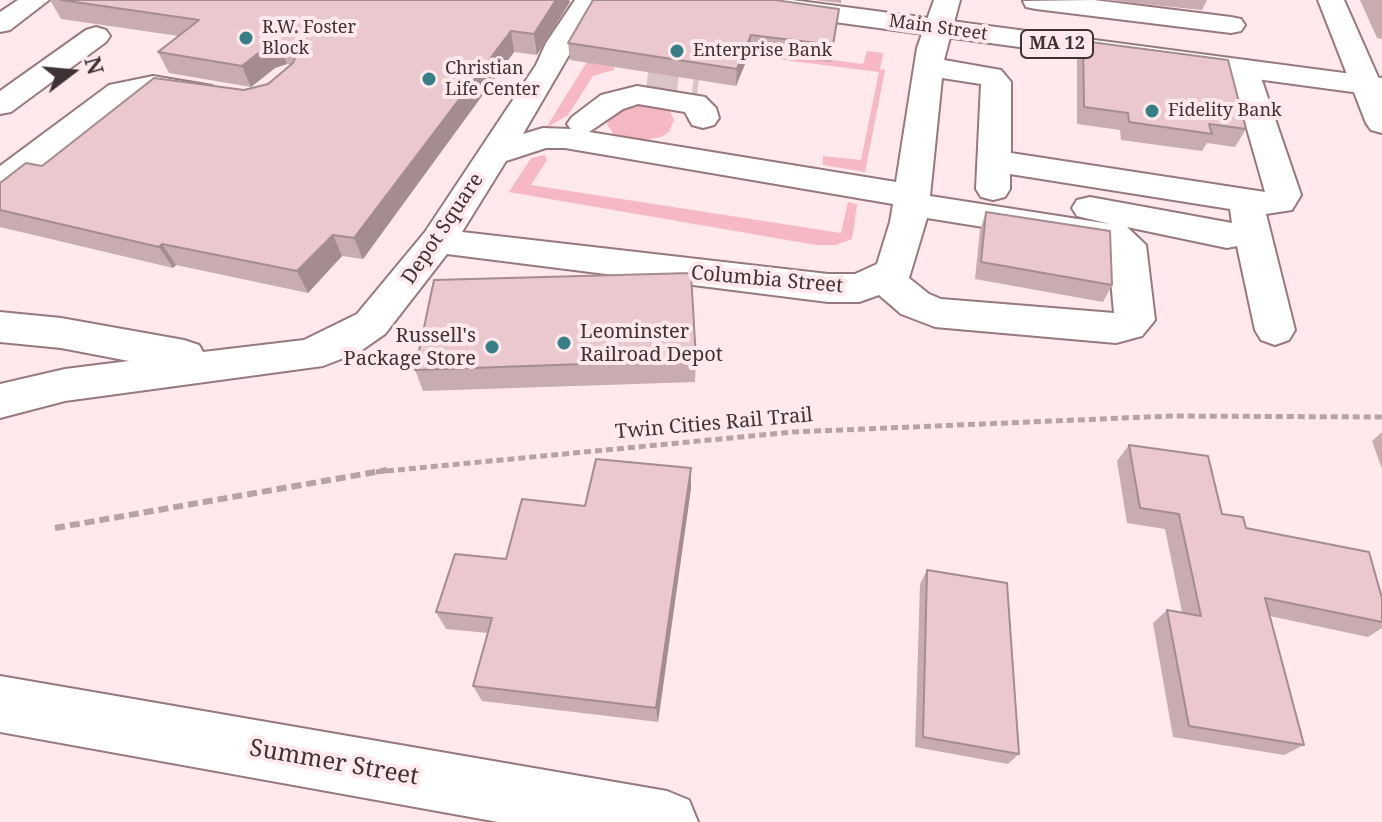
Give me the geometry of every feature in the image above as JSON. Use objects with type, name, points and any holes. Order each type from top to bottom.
[{"type":"street","points":[[1,22],[36,0]]},
{"type":"street","name":"Depot Square","points":[[0,401],[65,385],[308,355],[344,341],[371,324],[438,241],[551,65],[560,43],[588,0]]},
{"type":"street","name":"Main Street","points":[[731,0],[941,14],[1033,41],[1373,86]]},
{"type":"street","points":[[994,176],[1063,202],[1227,236],[1249,215],[1280,202],[1283,195],[1242,69],[1217,16],[1036,0],[1033,41]]},
{"type":"street","points":[[1331,0],[1373,86],[1382,123]]},
{"type":"street","points":[[492,155],[543,138],[579,132],[681,159],[913,192],[1119,237],[1127,245],[1135,320],[1116,328],[935,313],[915,304],[883,278],[894,271],[913,192],[929,67],[941,14]]},
{"type":"street","points":[[0,105],[96,36]]},
{"type":"street","points":[[929,67],[994,78],[994,176]]},
{"type":"street","points":[[579,132],[589,97],[600,83],[620,78],[647,81]]},
{"type":"street","points":[[0,183],[120,92],[153,85],[227,97]]},
{"type":"street","points":[[681,159],[703,118],[719,100],[716,92],[698,87]]},
{"type":"street","points":[[579,132],[612,102],[637,95],[694,104],[700,108],[703,118]]},
{"type":"street","points":[[913,192],[994,176],[1249,215]]},
{"type":"street","points":[[1249,215],[1275,330]]},
{"type":"street","name":"Columbia Street","points":[[438,241],[828,288],[859,288],[883,278]]},
{"type":"street","name":"Depot Square","points":[[0,327],[92,338],[226,363]]},
{"type":"street","name":"Summer Street","points":[[0,704],[667,822]]},
{"type":"path","name":"Twin Cities Rail Trail","points":[[55,528],[390,469],[793,432],[1171,416],[1382,417]]},
{"type":"shaded area","points":[[616,15],[614,70],[593,76],[568,115],[546,128]]},
{"type":"shaded area","points":[[867,51],[883,53],[880,69],[885,70],[865,172],[823,165],[823,156],[861,160],[879,72],[768,58],[771,52],[863,64]]},
{"type":"shaded area","points":[[633,103],[669,109],[674,120],[669,132],[661,137],[639,141],[614,135],[607,124],[609,119],[613,113]]},
{"type":"shaded area","points":[[545,155],[547,160],[531,185],[841,233],[848,202],[857,204],[852,239],[836,245],[816,245],[509,192],[531,158]]},
{"type":"building","points":[[61,0],[556,0],[534,34],[511,31],[354,238],[333,235],[297,271],[162,244],[159,247],[0,210],[0,183],[26,163],[42,166],[154,78],[244,90],[268,84],[293,63],[297,53],[292,46],[279,43],[266,47],[242,66],[158,52],[199,20]]},
{"type":"building","points":[[593,0],[775,0],[839,9],[833,45],[751,35],[737,69],[568,43]]},
{"type":"building","points":[[1083,41],[1228,60],[1246,129],[1209,124],[1212,134],[1129,122],[1128,113],[1084,107]]},
{"type":"building","points":[[986,212],[1110,231],[1112,285],[981,262]]},
{"type":"building","name":"Leominster Railroad Depot","points":[[691,273],[696,360],[415,370],[434,280]]},
{"type":"building","points":[[1129,445],[1208,456],[1222,514],[1243,517],[1246,528],[1369,552],[1382,598],[1382,622],[1265,598],[1304,745],[1189,726],[1167,610],[1201,616],[1179,514],[1140,508]]},
{"type":"building","points":[[596,459],[691,468],[656,708],[473,686],[492,618],[436,612],[455,554],[506,559],[522,499],[585,506]]},
{"type":"building","points":[[927,570],[1007,583],[1019,754],[923,737]]},
{"type":"tunnel","points":[[647,81],[698,87]]},
{"type":"place","name":"R.W. Foster Block","points":[[246,38]]},
{"type":"place","name":"Enterprise Bank","points":[[677,51]]},
{"type":"place","name":"Christian Life Center","points":[[429,79]]},
{"type":"place","name":"Fidelity Bank","points":[[1152,111]]},
{"type":"place","name":"Leominster Railroad Depot","points":[[564,343]]},
{"type":"place","name":"Russell's Package Store","points":[[492,347]]}]
